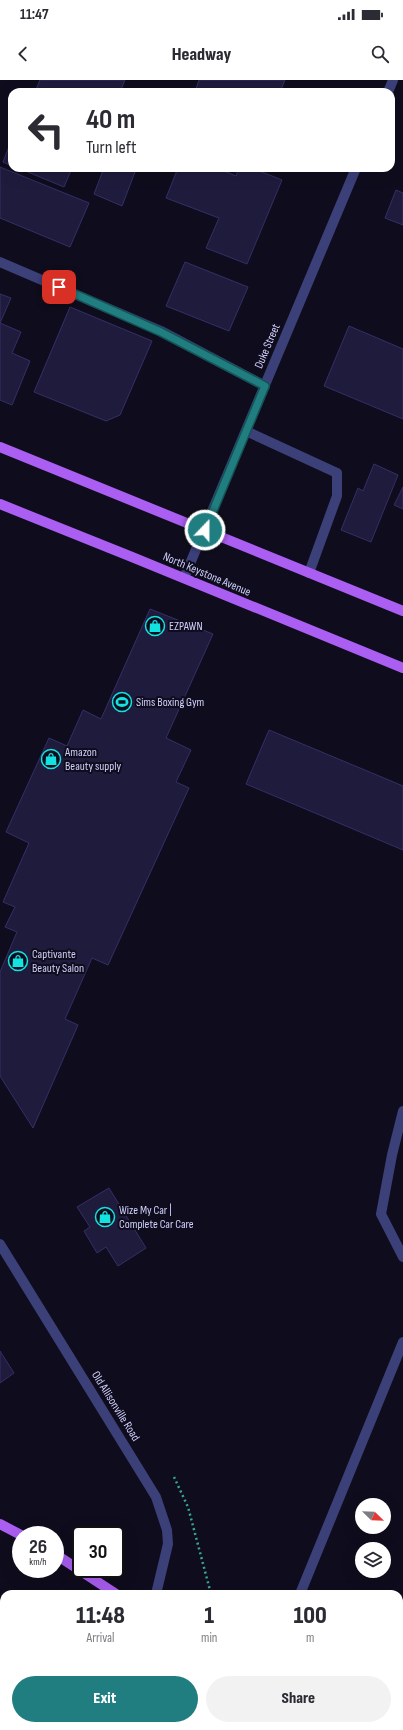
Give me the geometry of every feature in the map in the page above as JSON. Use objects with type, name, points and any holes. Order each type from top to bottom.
[{"type":"main road","points":[[0,447],[403,611]]},
{"type":"main road","name":"North Keystone Avenue","points":[[0,504],[403,668]]},
{"type":"main road","points":[[0,1524],[12,1530]]},
{"type":"main road","points":[[64,1560],[110,1590]]},
{"type":"street","name":"Duke Street","points":[[184,578],[354,172]]},
{"type":"street","points":[[0,262],[161,332],[265,386]]},
{"type":"street","points":[[246,431],[337,473],[337,496],[308,573]]},
{"type":"street","points":[[403,1111],[392,1155],[381,1214],[400,1254],[403,1257]]},
{"type":"street","name":"Old Allisonville Road","points":[[0,1244],[156,1497],[164,1519],[168,1544],[157,1590]]},
{"type":"street","points":[[302,1590],[403,1342]]},
{"type":"path","points":[[174,1477],[188,1507],[210,1590]]},
{"type":"building","points":[[40,80],[125,80],[122,88],[37,88]]},
{"type":"building","points":[[199,80],[285,80],[282,88],[196,88]]},
{"type":"building","points":[[8,149],[8,164],[3,162]]},
{"type":"building","points":[[0,167],[8,170],[8,172],[12,172],[89,203],[70,247],[0,218]]},
{"type":"building","points":[[28,172],[70,172],[64,187]]},
{"type":"building","points":[[102,172],[135,172],[122,206],[94,194]]},
{"type":"building","points":[[176,172],[226,172],[236,176],[238,172],[262,172],[282,180],[247,264],[206,248],[219,218],[166,198]]},
{"type":"building","points":[[396,190],[403,193],[403,225],[385,218]]},
{"type":"building","points":[[185,262],[248,287],[229,331],[166,306]]},
{"type":"building","points":[[0,294],[11,298],[0,323]]},
{"type":"building","points":[[70,307],[152,341],[120,415],[106,421],[34,392]]},
{"type":"building","points":[[0,323],[21,332],[12,353],[30,361],[12,405],[0,400]]},
{"type":"building","points":[[349,326],[403,349],[403,419],[324,386]]},
{"type":"building","points":[[374,464],[398,475],[371,542],[341,530],[358,488],[363,491]]},
{"type":"building","points":[[403,487],[403,509],[394,505]]},
{"type":"building","points":[[150,609],[213,634],[166,738],[191,750],[176,782],[189,788],[108,965],[92,958],[65,1019],[78,1025],[33,1128],[0,1076],[0,972],[17,932],[5,927],[15,907],[3,902],[29,843],[6,832],[49,738],[67,746],[83,710],[101,719]]},
{"type":"building","points":[[269,730],[403,786],[403,850],[246,784]]},
{"type":"building","name":"Wize My Car | Complete Car Care","points":[[109,1188],[146,1248],[118,1266],[106,1247],[97,1253],[84,1231],[90,1227],[77,1207]]},
{"type":"building","points":[[0,1351],[14,1373],[0,1383]]},
{"type":"place","name":"EZPAWN","points":[[155,626]]},
{"type":"place","name":"Sims Boxing Gym","points":[[122,702]]},
{"type":"place","name":"Amazon Beauty supply","points":[[51,759]]},
{"type":"place","name":"Captivante Beauty Salon","points":[[18,961]]},
{"type":"place","name":"Wize My Car | Complete Car Care","points":[[105,1217]]},
{"type":"route","points":[[59,287],[161,332],[265,386],[205,530]]}]
